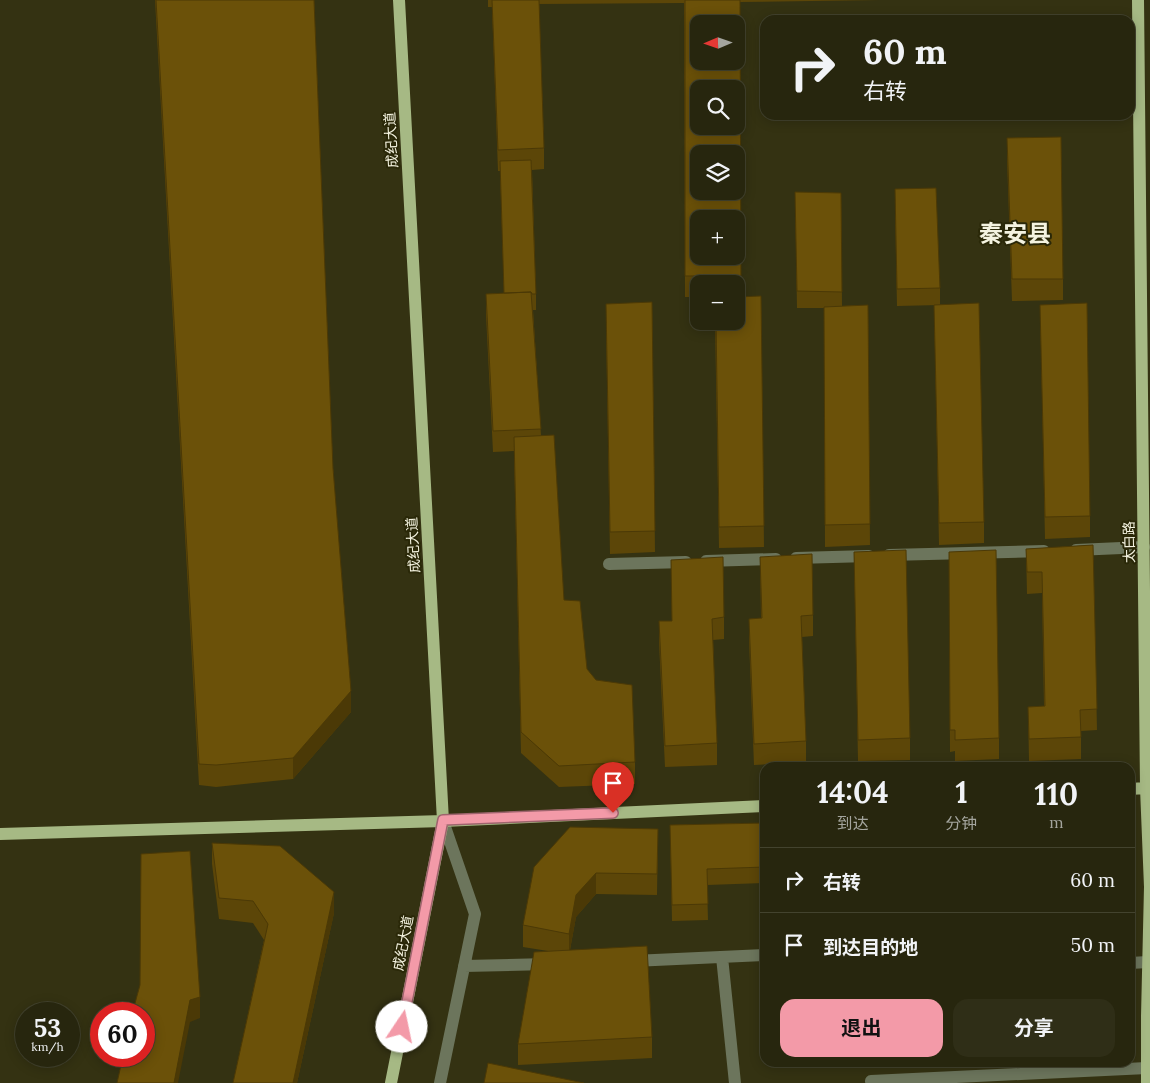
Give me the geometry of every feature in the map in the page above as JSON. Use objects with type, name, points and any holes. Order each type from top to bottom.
[{"type":"main road","name":"成纪大道","points":[[391,1083],[443,820],[399,0]]},
{"type":"main road","name":"太白路","points":[[1138,0],[1146,398],[1144,548],[1150,887],[1147,1083]]},
{"type":"main road","points":[[1135,788],[1148,788]]},
{"type":"main road","points":[[0,834],[443,820],[760,806]]},
{"type":"street","points":[[609,564],[1144,548]]},
{"type":"street","points":[[440,1083],[475,914],[443,820]]},
{"type":"street","points":[[622,962],[760,955]]},
{"type":"street","points":[[722,957],[734,1083]]},
{"type":"street","points":[[1135,962],[1148,962]]},
{"type":"street","points":[[464,966],[562,964]]},
{"type":"street","points":[[871,1081],[1146,1068]]},
{"type":"building","points":[[156,0],[314,0],[333,468],[351,691],[293,758],[216,765],[199,764]]},
{"type":"building","points":[[492,0],[539,0],[544,148],[498,150]]},
{"type":"building","points":[[685,0],[740,0],[740,15],[690,15],[690,70],[740,70],[740,80],[690,80],[690,135],[740,135],[741,145],[690,145],[690,200],[741,200],[741,210],[690,210],[690,265],[741,265],[741,275],[685,276]]},
{"type":"building","points":[[1061,137],[1063,279],[1012,279],[1007,138]]},
{"type":"building","points":[[531,160],[536,294],[531,292],[504,293],[500,161]]},
{"type":"building","points":[[936,188],[940,288],[897,289],[895,189]]},
{"type":"building","points":[[795,192],[841,193],[842,292],[797,291]]},
{"type":"building","points":[[531,292],[541,429],[493,431],[486,294]]},
{"type":"building","points":[[761,296],[764,526],[719,527],[716,330],[745,330],[745,297]]},
{"type":"building","points":[[652,302],[655,531],[610,532],[606,304]]},
{"type":"building","points":[[979,303],[984,522],[939,523],[934,305]]},
{"type":"building","points":[[1087,303],[1090,516],[1045,517],[1040,305]]},
{"type":"building","points":[[868,305],[870,524],[825,525],[824,307]]},
{"type":"building","points":[[554,435],[564,600],[580,601],[587,669],[596,680],[632,685],[635,762],[559,766],[521,732],[514,437]]},
{"type":"building","points":[[1093,545],[1097,709],[1080,710],[1081,737],[1029,739],[1028,707],[1045,706],[1042,572],[1027,572],[1026,549]]},
{"type":"building","points":[[906,550],[910,738],[858,740],[854,552]]},
{"type":"building","points":[[996,550],[999,738],[955,740],[955,730],[950,730],[949,552]]},
{"type":"building","points":[[812,554],[813,615],[801,616],[806,741],[754,744],[749,619],[762,618],[760,557]]},
{"type":"building","points":[[723,557],[724,617],[712,619],[717,743],[665,746],[659,621],[672,621],[671,560]]},
{"type":"building","points":[[760,823],[760,867],[707,869],[708,904],[672,905],[670,825]]},
{"type":"building","points":[[570,827],[658,829],[657,874],[596,873],[576,895],[569,934],[523,925],[534,867]]},
{"type":"building","points":[[212,843],[280,846],[334,892],[293,1083],[233,1083],[268,924],[253,901],[219,898]]},
{"type":"building","points":[[190,851],[200,997],[190,1000],[174,1083],[117,1083],[121,1067],[155,1067],[155,1002],[135,1002],[140,985],[141,854]]},
{"type":"building","points":[[647,946],[652,1037],[518,1044],[534,952]]},
{"type":"building","points":[[488,1063],[584,1083],[484,1083]]},
{"type":"district","name":"秦安县","points":[[1015,234]]},
{"type":"route","points":[[402,1027],[443,820],[613,813]]}]
